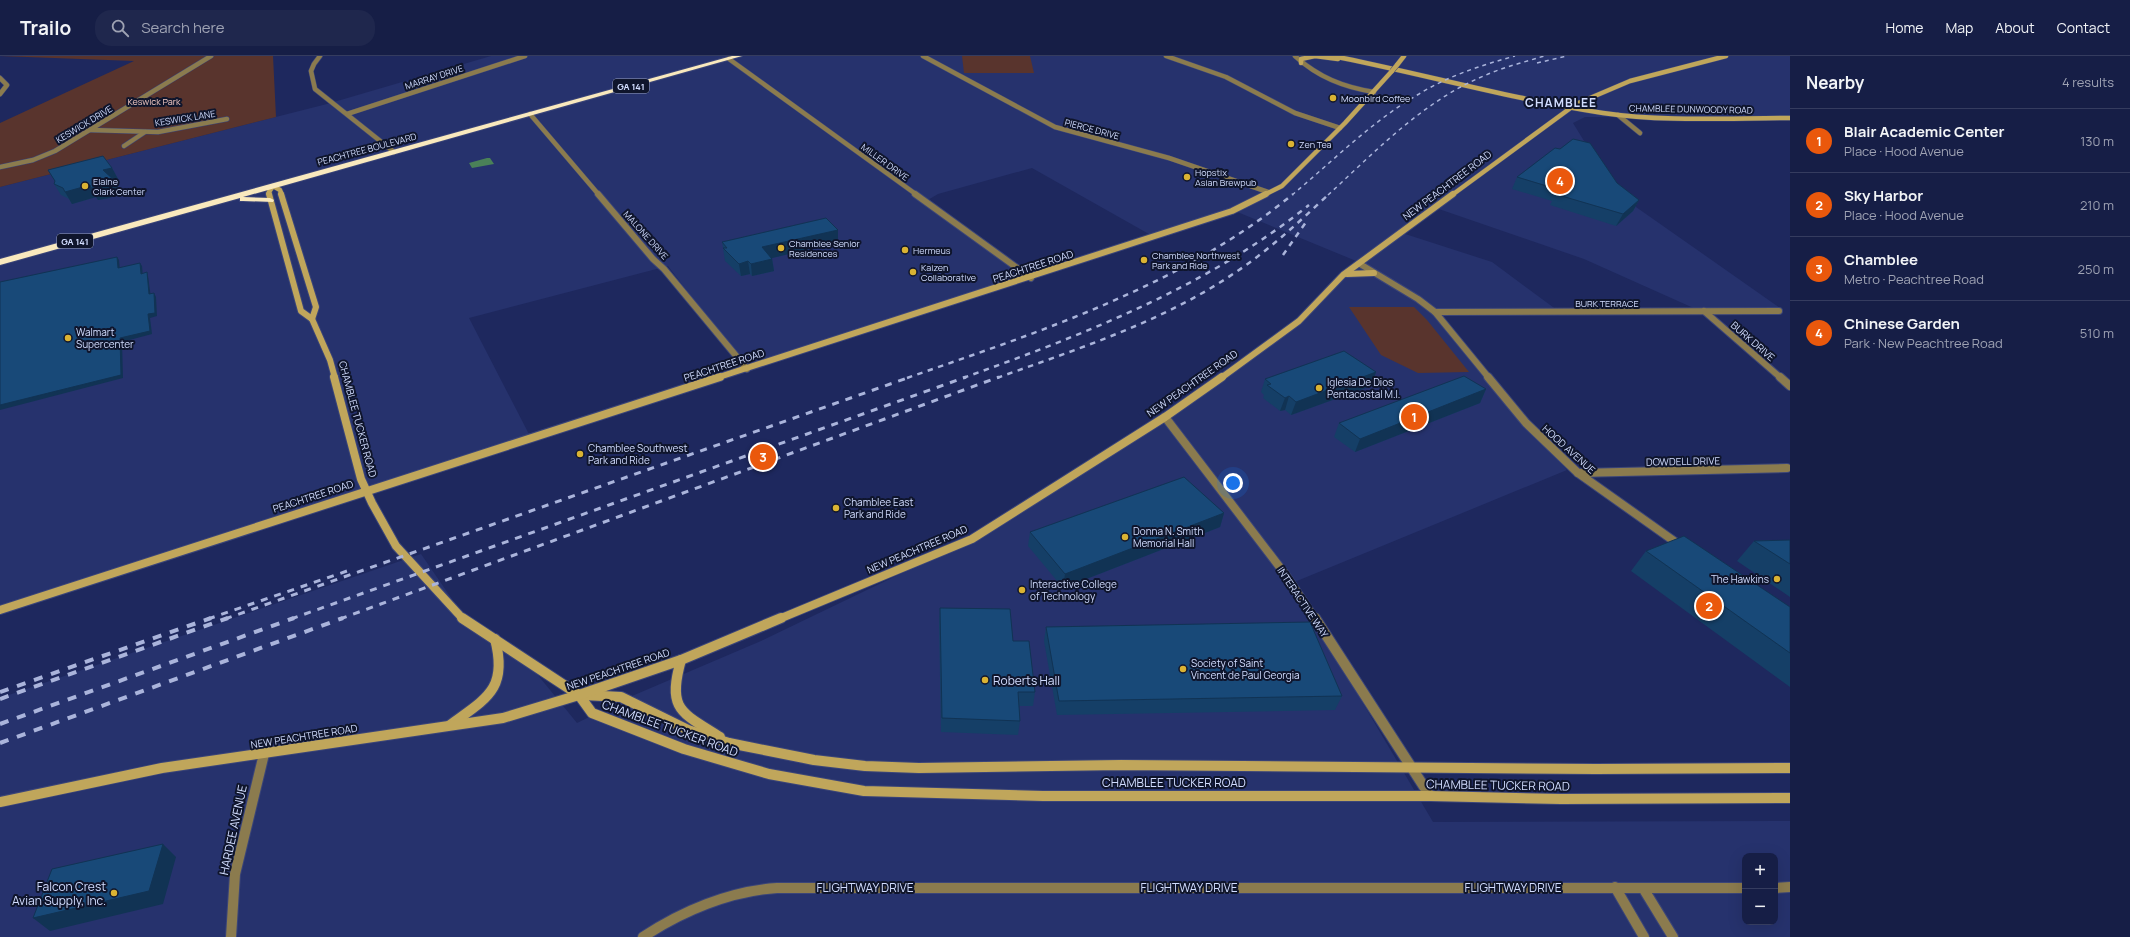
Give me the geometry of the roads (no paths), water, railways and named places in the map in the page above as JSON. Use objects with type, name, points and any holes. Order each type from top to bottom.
[{"type":"highway","name":"PEACHTREE BOULEVARD","points":[[0,262],[739,56]]},
{"type":"highway","points":[[208,204],[253,198],[270,200]]},
{"type":"street","name":"KESWICK DRIVE","points":[[0,167],[33,160],[55,151],[211,56]]},
{"type":"street","points":[[320,56],[312,64],[310,79],[315,89],[394,152]]},
{"type":"street","name":"MARRAY DRIVE","points":[[347,114],[525,56]]},
{"type":"street","name":"PIERCE DRIVE","points":[[923,56],[1055,127],[1168,158],[1268,192]]},
{"type":"street","points":[[1166,56],[1226,77],[1295,113],[1340,128]]},
{"type":"street","points":[[1294,56],[1317,75],[1336,83],[1374,92]]},
{"type":"street","points":[[1302,63],[1302,58],[1311,56],[1359,61]]},
{"type":"street","name":"CHAMBLEE DUNWOODY ROAD","points":[[1333,56],[1415,72],[1569,108],[1618,115],[1667,118],[1790,118]]},
{"type":"street","name":"PEACHTREE ROAD","points":[[0,610],[1031,278],[1232,211],[1282,186],[1374,92],[1404,56]]},
{"type":"street","name":"NEW PEACHTREE ROAD","points":[[0,802],[141,772],[503,718],[579,695],[681,660],[972,539],[1104,454],[1165,417],[1300,321],[1343,275],[1360,264],[1569,108],[1611,86],[1628,80],[1726,56]]},
{"type":"street","name":"MILLER DRIVE","points":[[729,59],[1031,278]]},
{"type":"street","points":[[0,78],[7,85],[0,94]]},
{"type":"street","points":[[1531,100],[1559,116]]},
{"type":"street","points":[[1582,100],[1585,104],[1604,113]]},
{"type":"street","name":"MALONE DRIVE","points":[[530,114],[653,259],[664,269],[747,369]]},
{"type":"street","points":[[1618,115],[1624,122],[1640,133]]},
{"type":"street","name":"KESWICK LANE","points":[[90,130],[158,132],[227,119]]},
{"type":"street","name":"KESWICK LANE","points":[[124,146],[145,132]]},
{"type":"street","name":"CHAMBLEE TUCKER ROAD","points":[[312,319],[316,307],[280,190],[273,186],[269,192],[270,200],[301,311],[312,319],[330,360],[351,446],[366,491],[396,546],[461,618],[579,695],[592,713],[684,749],[769,774],[864,791],[1043,796],[1126,794],[1430,796],[1562,799],[1790,798]]},
{"type":"street","name":"HOOD AVENUE","points":[[1360,264],[1418,299],[1435,312],[1526,423],[1578,473],[1689,551]]},
{"type":"street","points":[[1343,275],[1362,272],[1374,273]]},
{"type":"street","name":"BURK DRIVE","points":[[1704,311],[1790,386]]},
{"type":"street","name":"BURK TERRACE","points":[[1435,312],[1779,312]]},
{"type":"street","name":"INTERACTIVE WAY","points":[[1165,417],[1285,574],[1369,699],[1430,796]]},
{"type":"street","name":"DOWDELL DRIVE","points":[[1578,473],[1787,468]]},
{"type":"street","points":[[449,726],[487,697],[497,684],[501,672],[500,653],[495,639]]},
{"type":"street","points":[[681,660],[675,690],[676,701],[681,711],[729,743]]},
{"type":"street","name":"CHAMBLEE TUCKER ROAD","points":[[579,695],[621,697],[688,730],[729,743],[814,760],[903,768],[1120,765],[1596,770],[1790,768]]},
{"type":"street","name":"HARDEE AVENUE","points":[[231,937],[235,874],[264,754]]},
{"type":"street","name":"FLIGHTWAY DRIVE","points":[[643,937],[656,927],[706,905],[759,890],[808,887],[1742,888]]},
{"type":"street","points":[[1615,888],[1644,937]]},
{"type":"street","points":[[1643,888],[1673,937]]},
{"type":"street","points":[[1778,888],[1790,888]]},
{"type":"railway","points":[[1292,195],[1353,142],[1385,116],[1402,105],[1453,76],[1515,56]]},
{"type":"railway","points":[[1328,195],[1383,144],[1421,112],[1442,98],[1493,72],[1544,56]]},
{"type":"railway","points":[[1537,63],[1567,56]]},
{"type":"railway","points":[[907,378],[1008,342],[1109,303],[1205,255],[1250,226],[1293,194]]},
{"type":"railway","points":[[997,378],[1118,333],[1206,291],[1233,274],[1271,246],[1329,194]]},
{"type":"railway","points":[[963,378],[1054,344],[1144,306],[1229,260],[1270,234],[1309,205]]},
{"type":"railway","points":[[1283,255],[1306,222]]},
{"type":"railway","points":[[225,619],[910,377]]},
{"type":"railway","points":[[291,619],[966,377]]},
{"type":"railway","points":[[340,619],[999,377]]},
{"type":"railway","points":[[208,619],[347,571]]},
{"type":"railway","points":[[0,692],[211,618]]},
{"type":"railway","points":[[0,699],[228,618]]},
{"type":"railway","points":[[0,724],[294,618]]},
{"type":"railway","points":[[0,743],[343,618]]},
{"type":"place","name":"Moonbird Coffee","points":[[1333,98]]},
{"type":"place","name":"Zen Tea","points":[[1291,144]]},
{"type":"place","name":"Hopstix Asian Brewpub","points":[[1187,177]]},
{"type":"place","name":"Chinese Garden","points":[[1560,181]]},
{"type":"place","name":"Elaine Clark Center","points":[[85,186]]},
{"type":"place","name":"Chamblee Senior Residences","points":[[781,248]]},
{"type":"place","name":"Hermeus","points":[[905,250]]},
{"type":"place","name":"Chamblee Northwest Park and Ride","points":[[1144,260]]},
{"type":"place","name":"Kaizen Collaborative","points":[[913,272]]},
{"type":"place","name":"Walmart Supercenter","points":[[68,338]]},
{"type":"place","name":"Iglesia De Dios Pentacostal M.I.","points":[[1319,388]]},
{"type":"place","name":"Blair Academic Center","points":[[1414,417]]},
{"type":"place","name":"Chamblee Southwest Park and Ride","points":[[580,454]]},
{"type":"place","name":"Chamblee","points":[[763,457]]},
{"type":"place","name":"Chamblee East Park and Ride","points":[[836,508]]},
{"type":"place","name":"Donna N. Smith Memorial Hall","points":[[1125,537]]},
{"type":"place","name":"The Hawkins","points":[[1777,579]]},
{"type":"place","name":"Interactive College of Technology","points":[[1022,590]]},
{"type":"place","name":"Sky Harbor","points":[[1709,606]]},
{"type":"place","name":"Society of Saint Vincent de Paul Georgia","points":[[1183,669]]},
{"type":"place","name":"Roberts Hall","points":[[985,680]]},
{"type":"place","name":"Falcon Crest Avian Supply, Inc.","points":[[114,893]]},
{"type":"district","name":"CHAMBLEE","points":[[1561,102]]},
{"type":"park label","name":"Keswick Park","points":[[154,101]]}]
